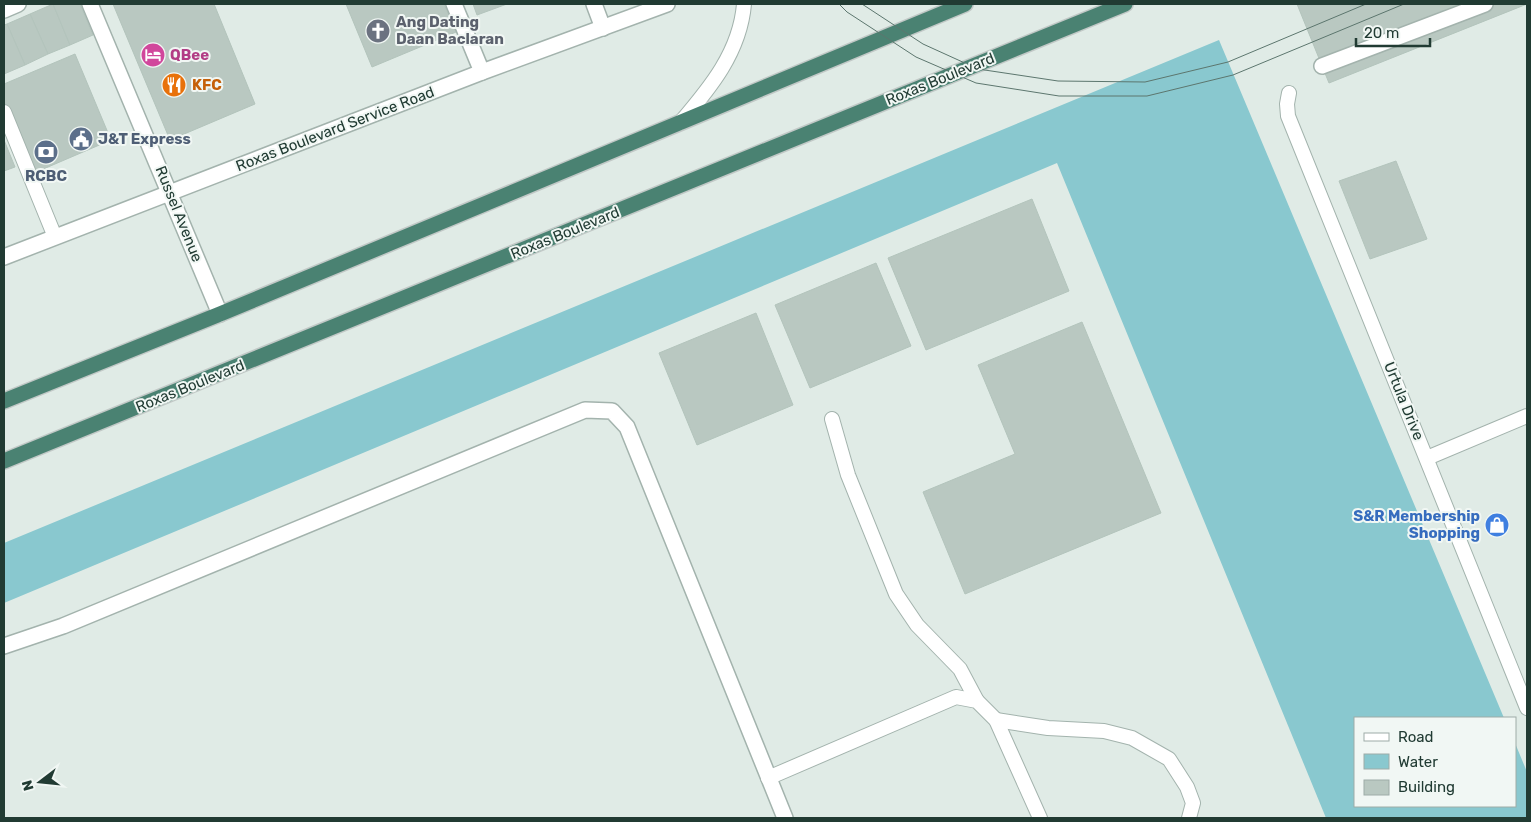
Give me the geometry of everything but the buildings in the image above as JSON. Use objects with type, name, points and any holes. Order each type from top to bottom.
[{"type":"highway","points":[[4,401],[220,314],[965,4]]},
{"type":"highway","name":"Roxas Boulevard","points":[[4,462],[1126,4]]},
{"type":"street","points":[[4,10],[18,4]]},
{"type":"street","name":"Russel Avenue","points":[[90,4],[171,192],[220,314]]},
{"type":"street","points":[[454,4],[482,72]]},
{"type":"street","points":[[594,4],[603,28]]},
{"type":"street","name":"Roxas Boulevard Service Road","points":[[4,257],[482,72],[667,4]]},
{"type":"street","points":[[1322,66],[1484,4]]},
{"type":"street","points":[[4,646],[72,622],[585,410],[612,411],[627,427],[785,818]]},
{"type":"lane","points":[[680,123],[710,88],[731,54],[743,15],[744,4]]},
{"type":"lane","name":"Urtula Drive","points":[[1289,93],[1287,104],[1288,116],[1427,458],[1523,686],[1527,708]]},
{"type":"lane","points":[[4,112],[55,237]]},
{"type":"lane","points":[[1427,458],[1527,416]]},
{"type":"lane","points":[[832,419],[848,475],[896,594],[917,625],[960,669],[977,700],[996,720],[1040,818]]},
{"type":"lane","points":[[768,778],[956,697],[977,700]]},
{"type":"lane","points":[[996,720],[1048,728],[1104,731],[1132,738],[1169,759],[1187,787],[1193,803],[1189,818]]},
{"type":"water","points":[[1219,40],[1504,717],[1354,717],[1354,807],[1516,807],[1516,745],[1527,772],[1527,818],[1326,818],[1057,163],[4,603],[4,543]]},
{"type":"tram line","points":[[839,4],[847,12],[916,57],[976,83],[1059,96],[1147,96],[1233,75],[1404,4]]},
{"type":"tram line","points":[[862,4],[923,44],[978,69],[1058,81],[1145,82],[1228,62],[1366,4]]},
{"type":"place","name":"Ang Dating Daan Baclaran","points":[[378,31]]},
{"type":"place","name":"QBee","points":[[153,55]]},
{"type":"place","name":"KFC","points":[[174,85]]},
{"type":"place","name":"J&T Express","points":[[81,139]]},
{"type":"place","name":"RCBC","points":[[46,152]]},
{"type":"place","name":"S&R Membership Shopping","points":[[1497,525]]}]
